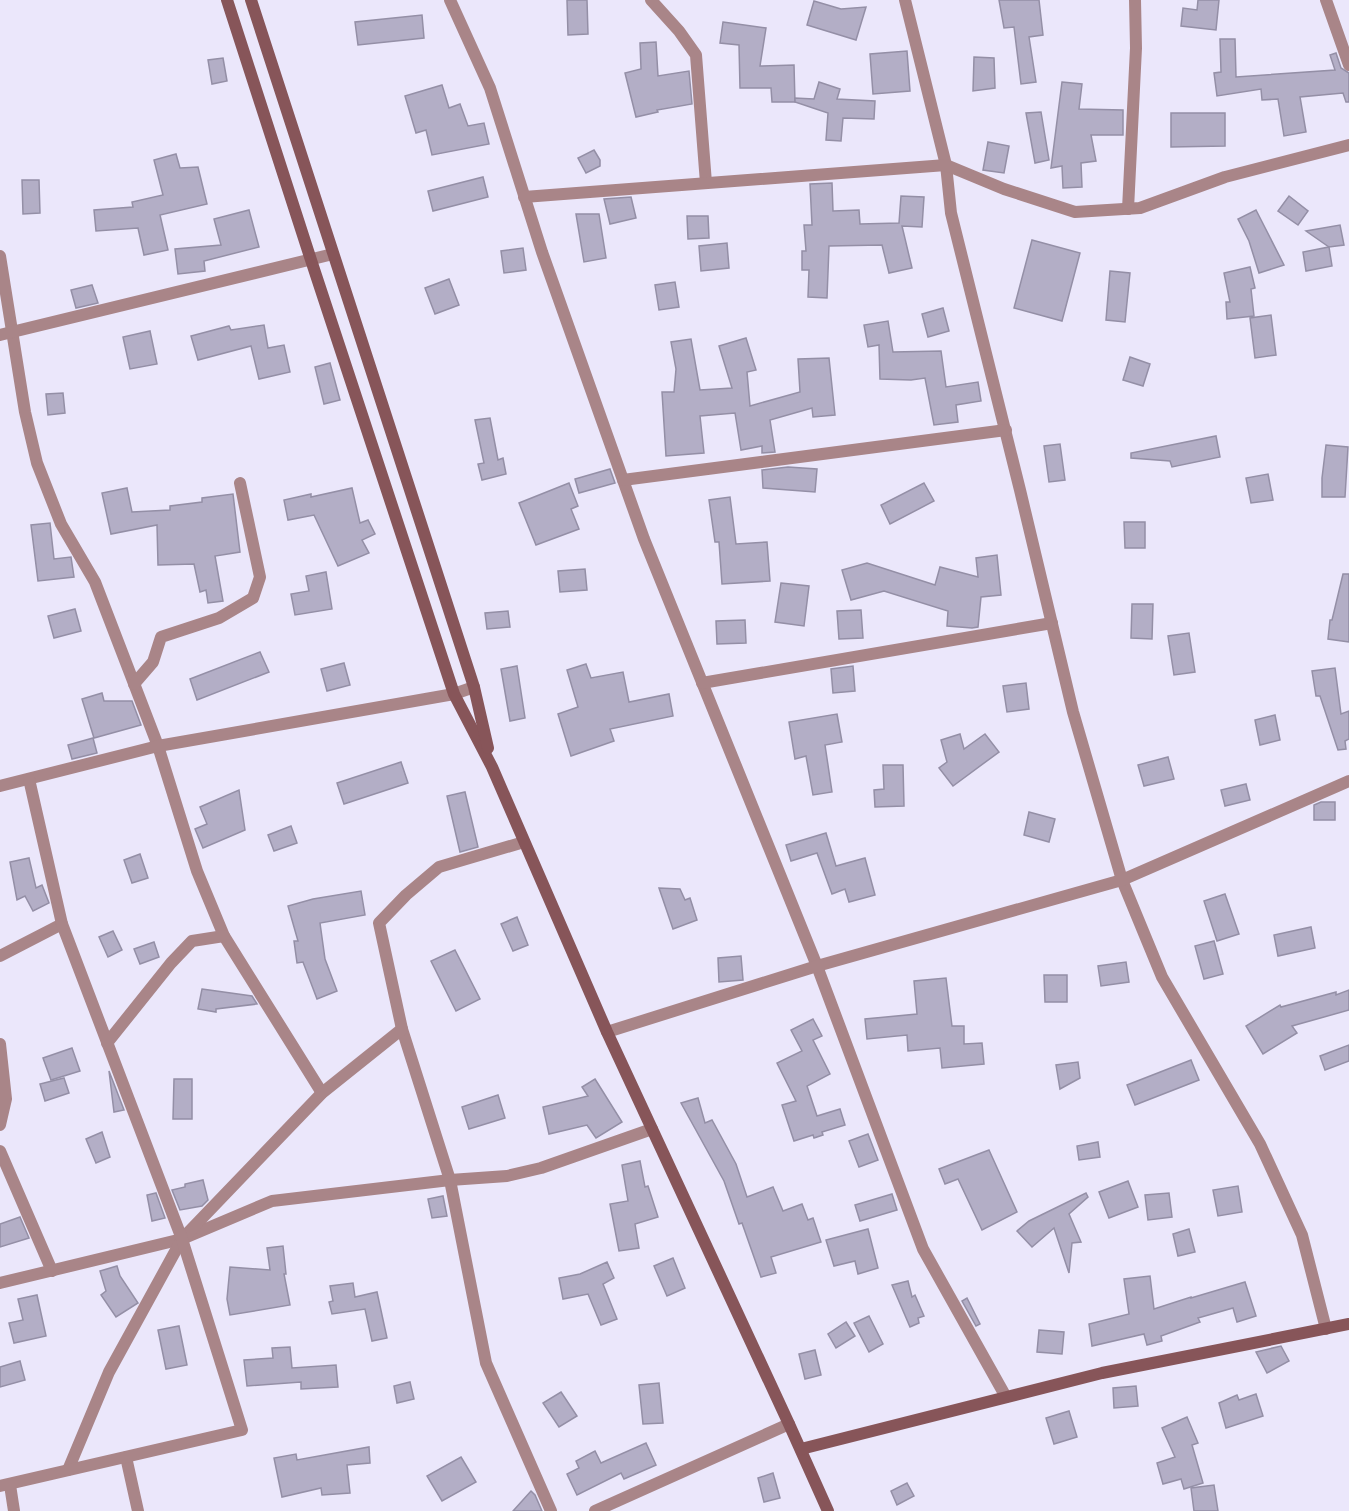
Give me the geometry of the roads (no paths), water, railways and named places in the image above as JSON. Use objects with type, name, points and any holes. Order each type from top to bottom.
[{"type":"main road","points":[[227,0],[454,694],[492,767],[607,1032],[828,1511]]},
{"type":"main road","points":[[250,0],[474,687],[492,767]]},
{"type":"main road","points":[[801,1449],[1102,1373],[1349,1324]]},
{"type":"street","points":[[450,0],[490,88],[545,263],[644,539],[817,966],[923,1249],[1006,1397]]},
{"type":"street","points":[[651,0],[679,31],[696,55],[706,183]]},
{"type":"street","points":[[904,0],[946,165],[951,213],[1006,430],[1073,712],[1122,880],[1162,977],[1260,1144],[1302,1234],[1326,1329]]},
{"type":"street","points":[[1128,208],[1136,48],[1135,0]]},
{"type":"street","points":[[1326,0],[1349,65]]},
{"type":"street","points":[[524,197],[946,165],[1004,189],[1075,213],[1140,208],[1225,177],[1349,145]]},
{"type":"street","points":[[6,334],[333,254]]},
{"type":"street","points":[[0,256],[6,334],[37,464],[61,524],[95,582],[158,746],[197,871],[224,936],[322,1094]]},
{"type":"street","points":[[623,480],[1006,430]]},
{"type":"street","points":[[134,684],[153,662],[161,637],[219,618],[253,598],[260,578],[240,483]]},
{"type":"street","points":[[702,683],[1052,623]]},
{"type":"street","points":[[0,786],[158,746],[454,694],[474,687]]},
{"type":"street","points":[[14,1511],[5,1485],[242,1430],[182,1239],[62,924],[29,779]]},
{"type":"street","points":[[607,1032],[817,966],[1122,880],[1349,781]]},
{"type":"street","points":[[524,842],[439,867],[406,895],[379,923],[402,1029],[450,1180],[486,1363],[551,1511]]},
{"type":"street","points":[[0,956],[62,924]]},
{"type":"street","points":[[107,1043],[171,963],[192,941],[224,936]]},
{"type":"street","points":[[68,1470],[109,1372],[182,1239],[322,1094],[402,1029]]},
{"type":"street","points":[[0,1044],[6,1099],[0,1125]]},
{"type":"street","points":[[0,1283],[182,1239],[272,1201],[450,1180],[507,1176],[541,1168],[652,1129]]},
{"type":"street","points":[[0,1151],[52,1271]]},
{"type":"street","points":[[595,1511],[789,1424]]},
{"type":"street","points":[[126,1457],[138,1511]]}]
